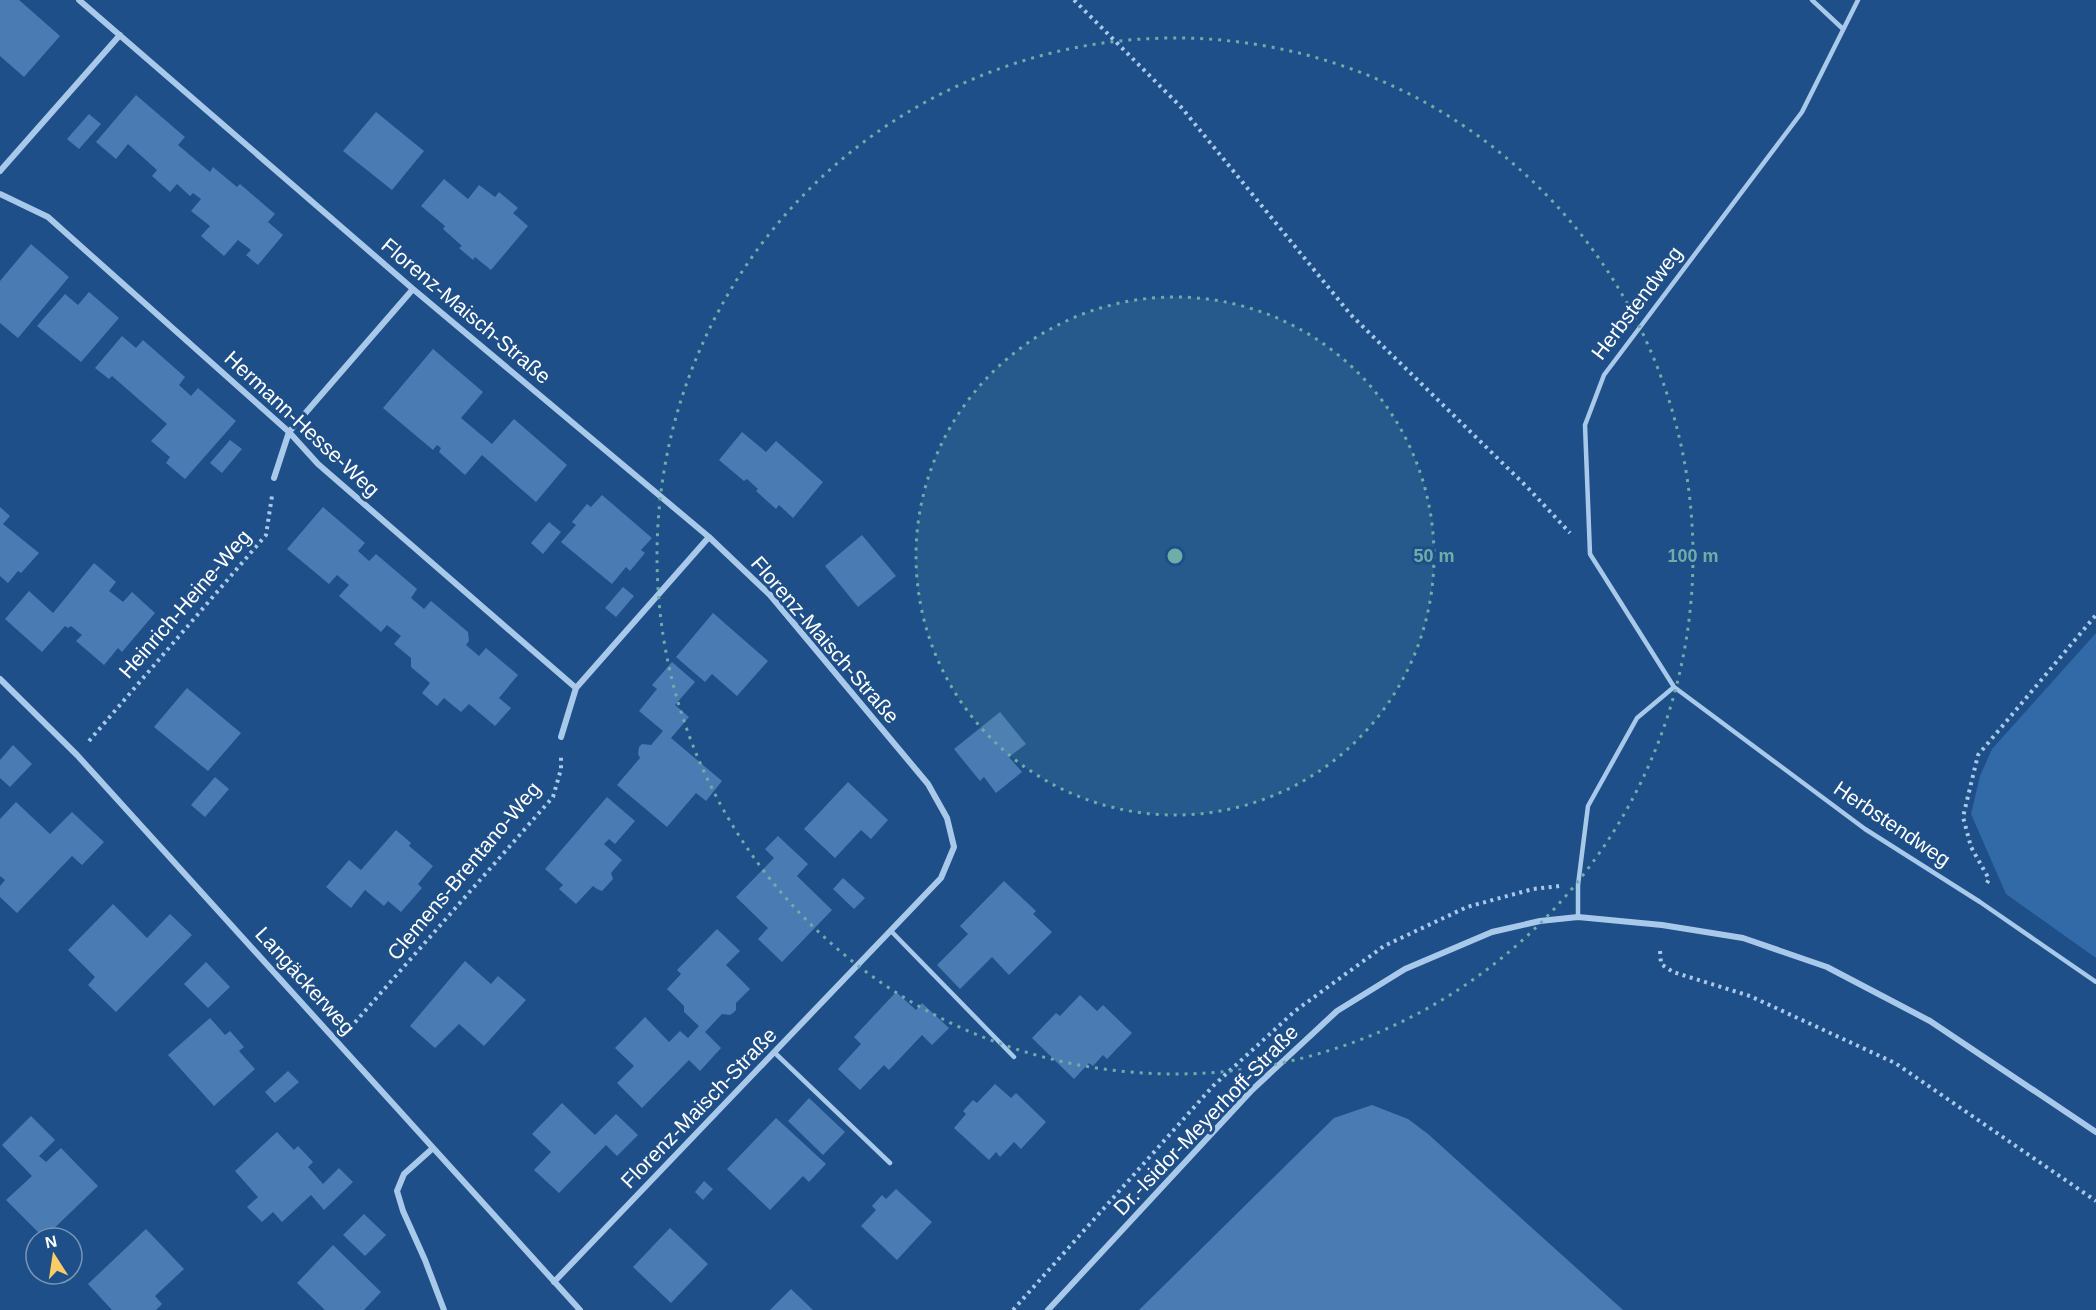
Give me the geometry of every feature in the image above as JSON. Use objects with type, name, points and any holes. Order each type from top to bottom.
[{"type":"street","name":"Florenz-Maisch-Straße","points":[[79,0],[412,289],[709,537],[770,595],[928,784],[947,818],[954,847],[941,878],[776,1053],[554,1282]]},
{"type":"street","points":[[0,171],[120,35]]},
{"type":"street","name":"Hermann-Hesse-Weg","points":[[0,194],[48,217],[290,432],[318,464],[576,688]]},
{"type":"street","points":[[274,478],[290,432],[412,289]]},
{"type":"street","points":[[561,737],[576,688],[709,537]]},
{"type":"street","name":"Langäckerweg","points":[[0,680],[77,755],[580,1310]]},
{"type":"street","name":"Dr.-Isidor-Meyerhoff-Straße","points":[[1048,1310],[1252,1090],[1337,1011],[1405,969],[1492,932],[1540,921],[1578,917],[1662,925],[1743,938],[1827,967],[1930,1021],[2096,1132]]},
{"type":"street","points":[[433,1148],[404,1174],[397,1191],[444,1310]]},
{"type":"lane","points":[[1812,0],[1843,28]]},
{"type":"lane","name":"Herbstendweg","points":[[1858,0],[1802,112],[1604,375],[1585,424],[1590,554],[1674,687],[1865,829],[1980,902],[2096,982]]},
{"type":"lane","points":[[1578,917],[1578,885],[1588,806],[1637,718],[1674,687]]},
{"type":"lane","points":[[891,931],[1014,1057]]},
{"type":"lane","points":[[776,1053],[890,1163]]},
{"type":"path","points":[[1074,0],[1181,107],[1351,315],[1528,489],[1590,554]]},
{"type":"path","name":"Heinrich-Heine-Weg","points":[[77,755],[266,535],[274,478]]},
{"type":"path","points":[[1980,902],[1989,879],[1971,848],[1962,817],[1978,755],[2096,615]]},
{"type":"path","name":"Clemens-Brentano-Weg","points":[[339,1042],[553,797],[561,769],[561,737]]},
{"type":"path","points":[[1660,951],[1662,964],[1673,972],[1750,996],[1895,1063],[2096,1201]]},
{"type":"shaded area","points":[[2096,633],[2096,958],[2006,894],[1971,814],[1980,776],[1992,749]]},
{"type":"building","points":[[0,0],[19,0],[60,36],[24,77],[0,56]]},
{"type":"building","points":[[136,95],[185,137],[178,145],[210,172],[213,167],[237,187],[240,184],[275,214],[268,222],[283,235],[258,265],[246,255],[251,250],[238,240],[224,256],[201,236],[210,226],[191,211],[201,199],[193,193],[190,196],[177,184],[170,192],[152,176],[157,170],[128,144],[116,159],[96,142]]},
{"type":"building","points":[[376,112],[424,151],[392,190],[343,151]]},
{"type":"building","points":[[89,114],[101,124],[79,149],[67,139]]},
{"type":"building","points":[[444,179],[468,199],[479,185],[495,197],[499,192],[518,208],[513,213],[528,226],[491,270],[475,257],[473,260],[459,248],[462,246],[443,229],[445,226],[421,206]]},
{"type":"building","points":[[31,244],[69,277],[18,338],[0,323],[0,281]]},
{"type":"building","points":[[89,292],[119,318],[81,362],[37,326],[65,294],[78,305]]},
{"type":"building","points":[[122,336],[136,348],[143,340],[185,377],[179,385],[191,396],[198,388],[236,421],[185,479],[166,463],[170,457],[151,441],[167,424],[112,376],[109,379],[95,368]]},
{"type":"building","points":[[433,349],[483,392],[461,418],[492,444],[514,419],[567,465],[536,502],[482,455],[465,475],[439,452],[441,448],[437,445],[433,450],[383,408]]},
{"type":"building","points":[[742,432],[766,452],[776,441],[823,482],[793,518],[779,505],[776,509],[756,491],[758,489],[747,479],[744,481],[719,460]]},
{"type":"building","points":[[230,440],[242,449],[222,473],[210,463]]},
{"type":"building","points":[[602,495],[652,538],[641,550],[645,553],[630,571],[626,567],[612,584],[561,542],[576,525],[572,522],[587,504],[591,507]]},
{"type":"building","points":[[0,507],[10,516],[3,524],[39,553],[21,573],[18,571],[8,583],[0,576]]},
{"type":"building","points":[[323,507],[365,543],[358,551],[369,561],[376,554],[417,589],[411,598],[424,609],[431,601],[468,632],[469,641],[466,645],[479,656],[486,648],[518,675],[499,698],[511,708],[495,726],[469,704],[461,712],[444,698],[437,706],[422,693],[430,683],[411,667],[411,658],[394,644],[401,636],[387,625],[381,632],[339,596],[349,585],[337,575],[329,584],[287,549]]},
{"type":"building","points":[[549,522],[561,532],[543,554],[531,543]]},
{"type":"building","points":[[862,535],[896,576],[858,607],[825,566]]},
{"type":"building","points":[[94,563],[116,582],[109,591],[123,602],[132,592],[155,613],[122,652],[118,648],[104,665],[76,641],[82,635],[71,626],[68,628],[65,626],[42,652],[5,619],[29,591],[53,613]]},
{"type":"building","points":[[623,587],[634,596],[616,617],[605,608]]},
{"type":"building","points":[[713,613],[768,661],[737,696],[712,674],[705,682],[676,657]]},
{"type":"building","points":[[672,662],[695,682],[675,705],[689,717],[671,738],[722,781],[706,801],[696,793],[667,827],[617,785],[640,758],[639,747],[642,744],[651,745],[663,731],[639,711],[657,689],[652,685]]},
{"type":"building","points":[[187,688],[241,733],[208,771],[154,727]]},
{"type":"building","points":[[1000,712],[1026,744],[1009,757],[1022,772],[996,793],[984,777],[980,781],[954,749]]},
{"type":"building","points":[[13,745],[32,764],[10,787],[0,778],[0,760]]},
{"type":"building","points":[[215,777],[229,789],[205,817],[191,805]]},
{"type":"building","points":[[848,782],[888,820],[871,839],[861,830],[835,858],[804,829]]},
{"type":"building","points":[[607,797],[635,821],[615,844],[609,839],[604,844],[622,860],[611,873],[613,879],[602,891],[593,886],[576,904],[559,889],[563,885],[545,869]]},
{"type":"building","points":[[16,802],[50,834],[72,812],[104,842],[82,865],[72,856],[17,913],[0,897],[0,886],[5,880],[0,876],[0,819]]},
{"type":"building","points":[[396,830],[411,843],[409,846],[433,866],[418,884],[422,888],[401,912],[388,901],[384,906],[365,890],[351,908],[326,887],[349,860],[361,870]]},
{"type":"building","points":[[778,836],[808,864],[797,876],[832,910],[782,962],[758,939],[768,928],[736,897],[774,858],[765,849]]},
{"type":"building","points":[[843,878],[865,898],[854,909],[833,889]]},
{"type":"building","points":[[1004,881],[1036,911],[1033,914],[1052,932],[1009,975],[992,957],[960,989],[937,965],[968,934],[960,926]]},
{"type":"building","points":[[113,904],[147,938],[170,914],[192,935],[116,1012],[88,985],[95,977],[68,950]]},
{"type":"building","points":[[717,929],[740,951],[726,965],[750,989],[736,1003],[736,1010],[733,1013],[722,1014],[705,1032],[721,1048],[700,1071],[689,1060],[642,1108],[617,1083],[634,1066],[615,1048],[645,1017],[669,1042],[680,1031],[688,1038],[699,1026],[684,1012],[684,1006],[667,989],[681,974],[677,970]]},
{"type":"building","points":[[465,961],[491,984],[498,976],[526,1000],[484,1046],[459,1024],[435,1048],[410,1026]]},
{"type":"building","points":[[206,962],[230,987],[208,1008],[184,984]]},
{"type":"building","points":[[896,992],[916,1010],[922,1003],[949,1028],[932,1045],[922,1035],[889,1070],[884,1065],[860,1090],[838,1069],[861,1044],[854,1037]]},
{"type":"building","points":[[1080,995],[1097,1011],[1103,1005],[1132,1033],[1107,1059],[1103,1055],[1093,1066],[1089,1063],[1074,1079],[1032,1038],[1056,1013],[1060,1016]]},
{"type":"building","points":[[210,1018],[225,1035],[230,1031],[244,1047],[239,1051],[255,1069],[214,1106],[168,1055]]},
{"type":"building","points":[[288,1071],[299,1082],[275,1103],[265,1092]]},
{"type":"building","points":[[995,1084],[1011,1098],[1016,1093],[1046,1122],[1021,1149],[1014,1142],[1000,1157],[996,1152],[989,1160],[954,1128],[966,1114],[963,1111],[973,1100],[977,1103]]},
{"type":"building","points":[[809,1098],[845,1132],[823,1155],[788,1121]]},
{"type":"building","points":[[562,1103],[595,1135],[616,1114],[638,1135],[617,1156],[606,1145],[559,1193],[534,1170],[551,1152],[532,1134]]},
{"type":"building","points":[[1372,1105],[1408,1119],[1428,1134],[1623,1310],[1139,1310],[1334,1118]]},
{"type":"building","points":[[31,1116],[55,1140],[39,1156],[46,1162],[61,1148],[98,1186],[56,1226],[32,1226],[6,1200],[32,1176],[2,1145]]},
{"type":"building","points":[[776,1118],[826,1164],[809,1182],[803,1176],[770,1210],[727,1169]]},
{"type":"building","points":[[277,1132],[294,1150],[298,1146],[313,1162],[308,1167],[323,1184],[339,1168],[353,1182],[324,1210],[311,1195],[282,1222],[273,1212],[262,1222],[247,1207],[258,1197],[235,1171]]},
{"type":"building","points":[[704,1181],[713,1189],[703,1200],[695,1192]]},
{"type":"building","points":[[896,1189],[932,1222],[897,1260],[861,1226],[876,1210],[872,1206],[882,1195],[886,1199]]},
{"type":"building","points":[[364,1214],[386,1235],[365,1256],[343,1235]]},
{"type":"building","points":[[670,1228],[708,1264],[671,1303],[633,1267]]},
{"type":"building","points":[[146,1229],[184,1269],[155,1296],[162,1304],[156,1310],[112,1310],[88,1284]]},
{"type":"building","points":[[333,1245],[381,1292],[364,1310],[325,1310],[297,1283]]},
{"type":"building","points":[[791,1289],[813,1310],[770,1310]]}]
